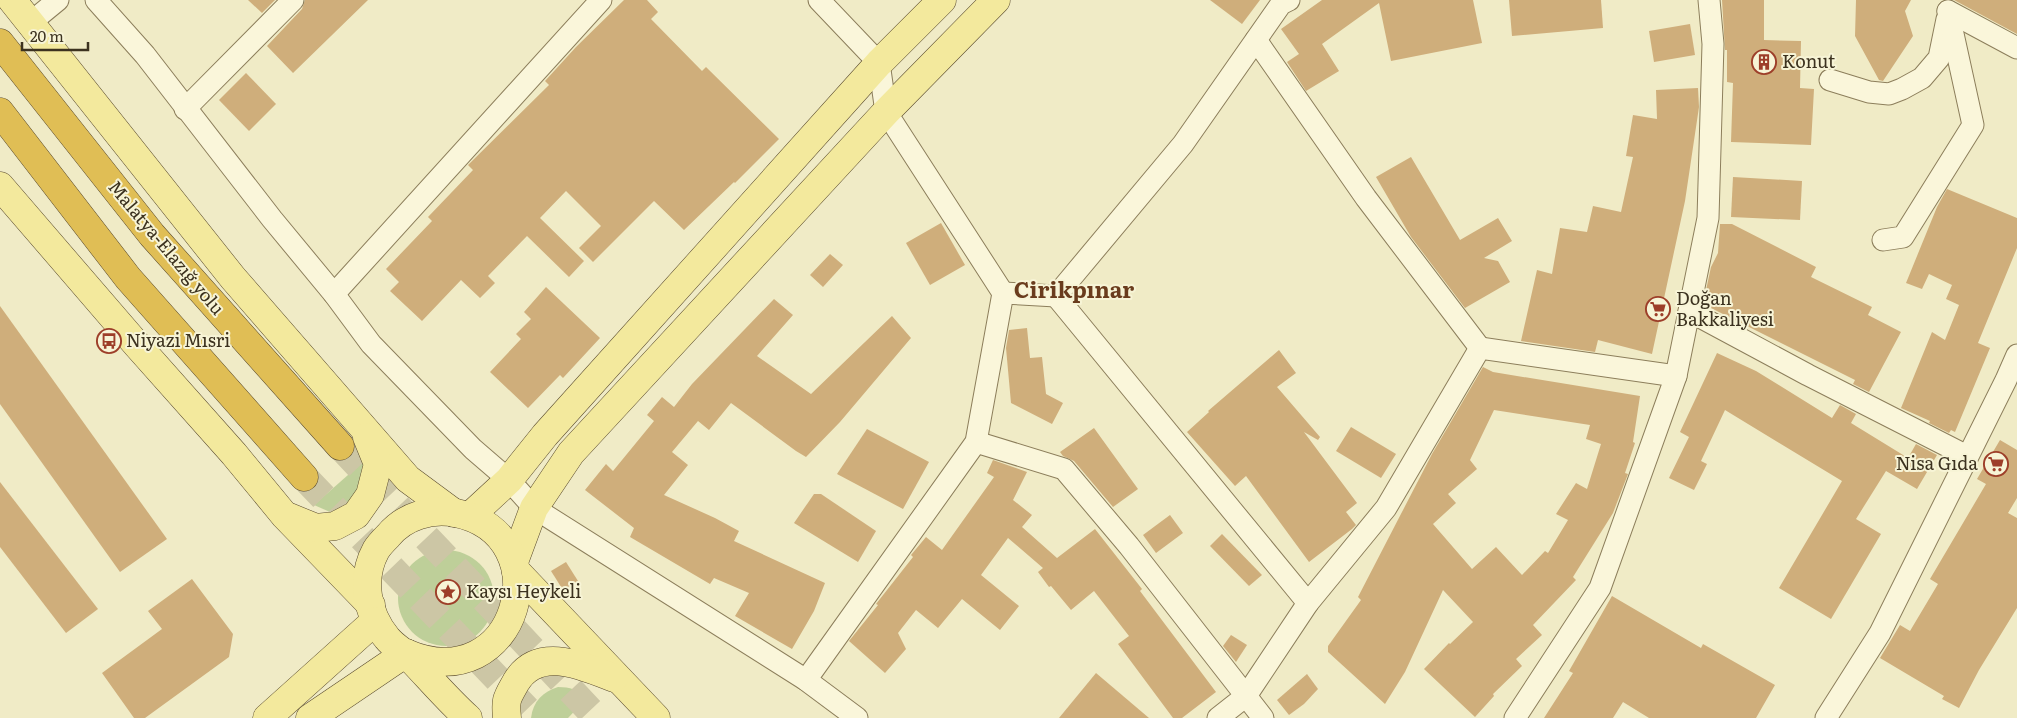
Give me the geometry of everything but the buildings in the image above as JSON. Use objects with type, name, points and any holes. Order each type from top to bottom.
[{"type":"highway","name":"Malatya-Elazığ yolu","points":[[0,43],[152,235],[340,446]]},
{"type":"highway","points":[[0,112],[128,278],[304,477]]},
{"type":"main road","points":[[12,0],[233,278],[408,479],[462,514],[489,528],[503,542],[515,566],[656,718]]},
{"type":"main road","points":[[373,613],[367,592],[368,573],[376,550],[393,529],[408,519],[421,514],[436,512],[462,514],[509,480],[545,435],[879,63],[942,0]]},
{"type":"main road","points":[[406,653],[420,659],[447,663],[471,658],[483,651],[503,633],[514,612],[518,583],[515,566],[534,508],[571,453],[886,112],[996,0]]},
{"type":"main road","points":[[0,186],[286,516],[373,613],[389,640],[406,653],[468,718]]},
{"type":"main road","points":[[286,516],[316,528],[335,526],[356,515],[370,495],[378,464],[365,431]]},
{"type":"main road","points":[[267,718],[373,613]]},
{"type":"main road","points":[[310,718],[406,653]]},
{"type":"main road","points":[[507,718],[506,701],[520,676],[530,667],[556,660],[586,667],[620,680]]},
{"type":"street","points":[[30,22],[58,0]]},
{"type":"street","points":[[96,0],[145,56],[185,109],[334,294],[371,344],[473,449],[509,480],[534,508],[806,680],[857,718]]},
{"type":"street","points":[[185,109],[293,0]]},
{"type":"street","points":[[334,294],[601,0]]},
{"type":"street","points":[[806,680],[976,442],[1003,293],[886,112],[879,63],[819,0]]},
{"type":"street","points":[[1056,296],[1183,144],[1281,4],[1289,0]]},
{"type":"street","points":[[1515,718],[1600,588],[1676,376],[1708,218],[1713,44],[1709,0]]},
{"type":"street","points":[[1954,5],[2017,48]]},
{"type":"street","points":[[1830,80],[1869,92],[1890,94],[1922,78],[1939,58],[1954,5]]},
{"type":"street","points":[[1883,240],[1903,237],[1972,125],[1954,5]]},
{"type":"street","points":[[1256,40],[1366,198],[1480,348],[1676,376]]},
{"type":"street","points":[[1003,293],[1056,296],[1308,603]]},
{"type":"street","points":[[1689,311],[1808,375],[1967,456]]},
{"type":"street","points":[[1218,718],[1246,696],[1308,603],[1386,508],[1480,348]]},
{"type":"street","points":[[1826,718],[1880,632],[1967,456],[2012,382],[2017,354]]},
{"type":"street","points":[[976,442],[1064,469],[1129,546],[1263,718]]},
{"type":"green space","points":[[365,460],[369,480],[343,511],[330,512],[314,505]]},
{"type":"green space","points":[[446,550],[464,554],[480,564],[490,580],[494,598],[490,616],[480,632],[464,642],[446,646],[428,642],[412,632],[402,616],[398,598],[402,580],[412,564],[428,554]]},
{"type":"green space","points":[[558,687],[574,689],[588,697],[568,718],[531,718],[536,702],[543,695]]},
{"type":"tunnel","points":[[340,446],[597,718]]},
{"type":"tunnel","points":[[304,477],[535,718]]},
{"type":"place","name":"Konut","points":[[1764,62]]},
{"type":"place","name":"Doğan Bakkaliyesi","points":[[1658,309]]},
{"type":"place","name":"Niyazi Mısri","points":[[109,341]]},
{"type":"place","name":"Nisa Gıda","points":[[1996,464]]},
{"type":"place","name":"Kaysı Heykeli","points":[[448,592]]},
{"type":"district","name":"Cirikpınar","points":[[1074,290]]}]
